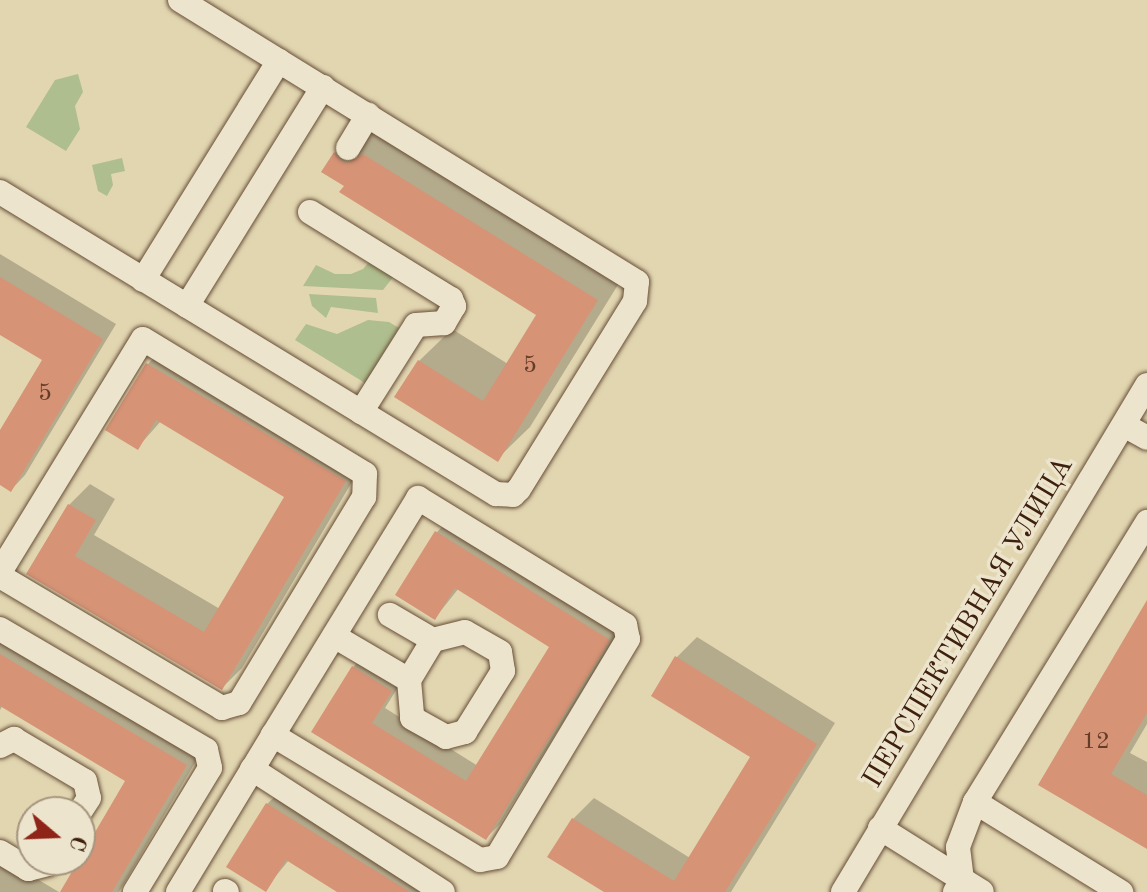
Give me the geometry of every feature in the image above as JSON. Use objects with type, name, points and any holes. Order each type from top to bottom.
[{"type":"street","points":[[0,192],[496,494],[513,495],[635,301],[639,290],[631,276],[180,0]]},
{"type":"street","points":[[143,280],[279,61]]},
{"type":"street","points":[[187,306],[323,87]]},
{"type":"street","points":[[348,148],[368,115]]},
{"type":"street","points":[[310,212],[453,302],[453,311],[444,323],[416,325],[361,412]]},
{"type":"street","points":[[143,339],[365,474],[364,497],[239,703],[231,706],[222,708],[0,574],[143,339]]},
{"type":"street","name":"ПЕРСПЕКТИВНАЯ УЛИЦА","points":[[843,892],[1147,385]]},
{"type":"street","points":[[1124,425],[1147,438]]},
{"type":"street","points":[[178,892],[252,769],[418,498],[625,625],[628,639],[497,857],[480,860],[273,735]]},
{"type":"street","points":[[966,888],[958,847],[975,802],[1147,522]]},
{"type":"street","points":[[390,615],[433,640],[465,632],[500,652],[503,671],[465,732],[446,737],[412,718],[409,680],[433,640]]},
{"type":"street","points":[[0,629],[206,750],[210,768],[135,892]]},
{"type":"street","points":[[334,636],[409,680]]},
{"type":"street","points":[[0,746],[14,739],[85,781],[89,796]]},
{"type":"street","points":[[252,769],[443,892]]},
{"type":"street","points":[[975,802],[1121,892]]},
{"type":"street","points":[[880,828],[966,888]]},
{"type":"green space","points":[[78,74],[83,92],[75,106],[80,129],[66,151],[26,127],[55,80]]},
{"type":"green space","points":[[122,158],[125,171],[111,174],[113,185],[107,196],[98,191],[92,165]]},
{"type":"green space","points":[[370,261],[394,276],[383,290],[303,286],[316,265],[335,274],[351,274],[363,269]]},
{"type":"green space","points":[[309,294],[376,298],[378,313],[331,307],[326,318],[312,306]]},
{"type":"green space","points":[[368,320],[389,322],[399,328],[365,383],[295,340],[306,324],[337,334]]},
{"type":"building","points":[[334,152],[347,163],[363,154],[598,300],[498,462],[394,397],[418,360],[483,401],[536,315],[339,192],[344,186],[321,172]]},
{"type":"building","points":[[0,277],[103,339],[11,492],[0,485],[0,430],[42,360],[0,335]]},
{"type":"building","points":[[146,363],[346,481],[222,690],[26,574],[68,504],[96,520],[75,556],[204,632],[284,497],[156,420],[138,450],[105,430]]},
{"type":"building","points":[[435,531],[610,640],[486,840],[311,732],[352,666],[392,691],[372,723],[466,781],[549,647],[455,588],[435,620],[395,595]]},
{"type":"building","points":[[1147,600],[1147,713],[1111,774],[1147,795],[1147,849],[1038,785]]},
{"type":"building","points":[[0,654],[187,765],[112,892],[60,892],[69,876],[96,876],[96,831],[125,781],[0,706]]},
{"type":"building","points":[[675,656],[817,744],[725,892],[604,892],[547,857],[572,818],[674,881],[750,757],[651,696]]},
{"type":"building","points":[[266,803],[410,892],[337,892],[286,860],[266,892],[226,867]]}]
